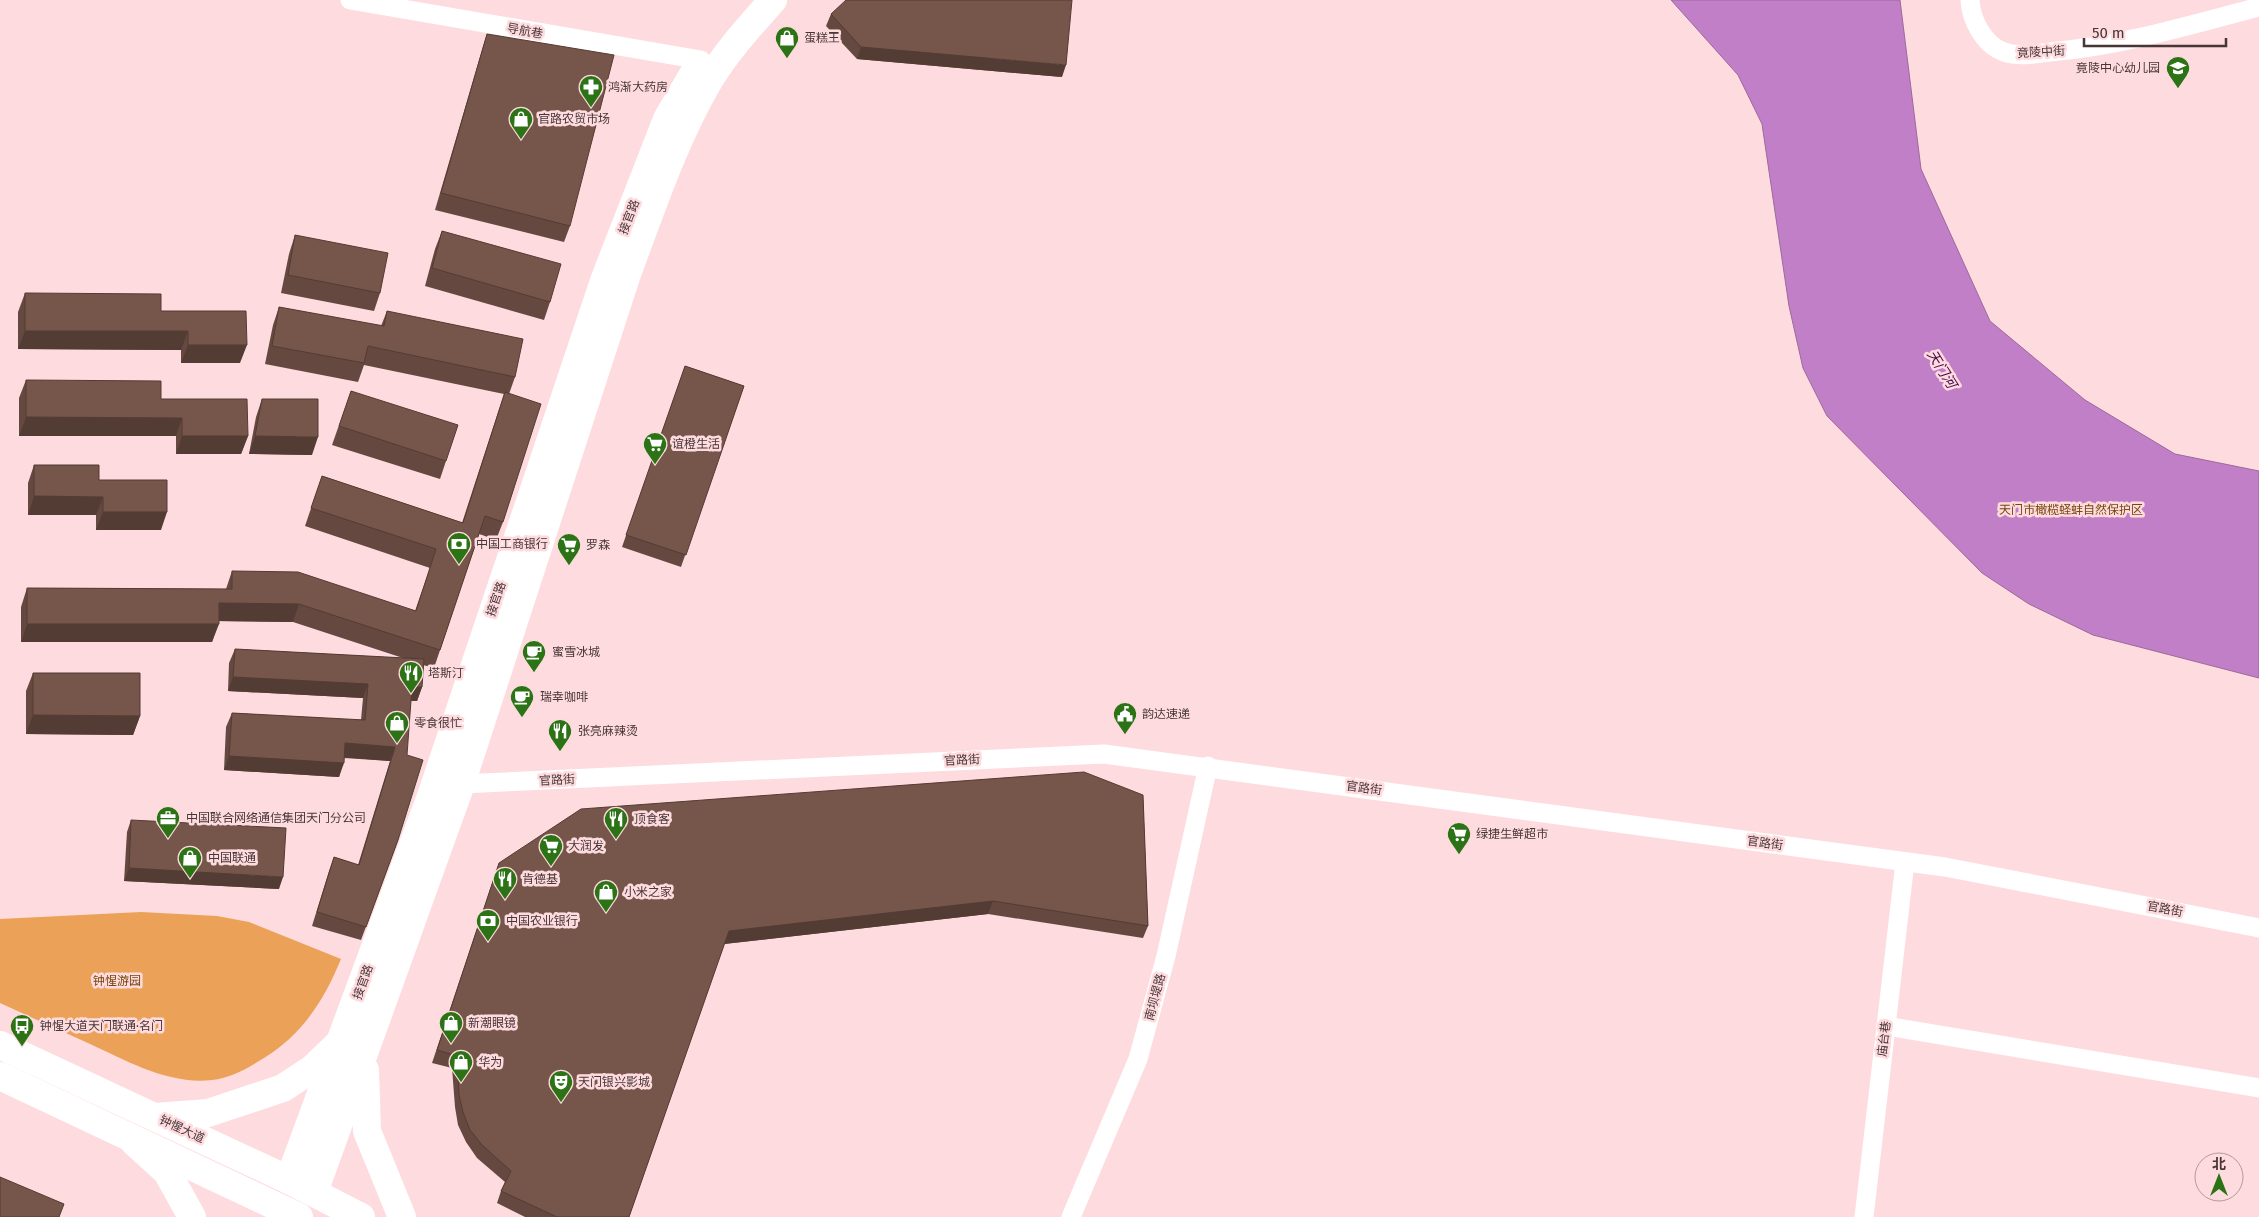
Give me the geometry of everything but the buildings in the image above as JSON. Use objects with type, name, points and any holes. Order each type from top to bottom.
[{"type":"main road","name":"接官路","points":[[310,1204],[352,1047],[431,796],[605,278],[667,119],[701,60],[750,0]]},
{"type":"main road","name":"接官路","points":[[285,1214],[289,1180],[352,1047],[461,784],[627,274],[644,228],[681,136],[708,83],[738,41],[773,0]]},
{"type":"main road","points":[[0,1026],[88,1067],[155,1117],[208,1114],[283,1088],[312,1069],[352,1047],[364,1098],[367,1131],[402,1217]]},
{"type":"main road","name":"钟惺大道","points":[[0,1045],[289,1180],[310,1204],[362,1217]]},
{"type":"main road","points":[[0,1076],[129,1136],[285,1214]]},
{"type":"main road","points":[[0,1096],[77,1132],[129,1136],[166,1172],[192,1217]]},
{"type":"street","name":"导航巷","points":[[350,0],[701,60]]},
{"type":"street","name":"竟陵中街","points":[[1970,0],[1974,22],[1982,33],[2002,51],[2016,54],[2078,50],[2101,46],[2259,7]]},
{"type":"street","name":"官路街","points":[[461,784],[1104,754],[1208,766],[1945,867],[2259,928]]},
{"type":"street","name":"南坝堤路","points":[[1071,1217],[1138,1059],[1166,956],[1208,766]]},
{"type":"street","name":"庙台巷","points":[[1864,1217],[1905,862]]},
{"type":"street","points":[[1886,1026],[2259,1088]]},
{"type":"green space","name":"钟惺游园","points":[[141,912],[217,916],[249,922],[341,959],[311,1015],[290,1038],[278,1049],[246,1069],[233,1075],[212,1080],[180,1079],[149,1070],[0,1003],[0,919]]},
{"type":"water","name":"天门市橄榄蛏蚌自然保护区","points":[[1671,0],[1900,0],[1921,169],[1990,321],[2085,400],[2175,454],[2259,471],[2259,678],[2093,635],[2029,604],[1982,573],[1827,416],[1803,368],[1789,306],[1762,124],[1738,75]]},
{"type":"place","name":"蛋糕王","points":[[787,59]]},
{"type":"place","name":"竟陵中心幼儿园","points":[[2178,89]]},
{"type":"place","name":"鸿渐大药房","points":[[591,108]]},
{"type":"place","name":"官路农贸市场","points":[[521,140]]},
{"type":"place","name":"谊橙生活","points":[[655,465]]},
{"type":"place","name":"中国工商银行","points":[[459,565]]},
{"type":"place","name":"罗森","points":[[569,566]]},
{"type":"place","name":"蜜雪冰城","points":[[534,673]]},
{"type":"place","name":"塔斯汀","points":[[411,694]]},
{"type":"place","name":"瑞幸咖啡","points":[[522,718]]},
{"type":"place","name":"韵达速递","points":[[1125,735]]},
{"type":"place","name":"零食很忙","points":[[397,744]]},
{"type":"place","name":"张亮麻辣烫","points":[[560,752]]},
{"type":"place","name":"中国联合网络通信集团天门分公司","points":[[168,839]]},
{"type":"place","name":"顶食客","points":[[616,840]]},
{"type":"place","name":"绿捷生鲜超市","points":[[1459,855]]},
{"type":"place","name":"大润发","points":[[551,867]]},
{"type":"place","name":"中国联通","points":[[190,879]]},
{"type":"place","name":"肯德基","points":[[505,900]]},
{"type":"place","name":"小米之家","points":[[606,913]]},
{"type":"place","name":"中国农业银行","points":[[488,942]]},
{"type":"place","name":"新潮眼镜","points":[[451,1044]]},
{"type":"place","name":"钟惺大道天门联通·名门","points":[[22,1047]]},
{"type":"place","name":"华为","points":[[461,1083]]},
{"type":"place","name":"天门银兴影城","points":[[561,1103]]},
{"type":"water label","name":"天门河","points":[[1942,369]]}]
